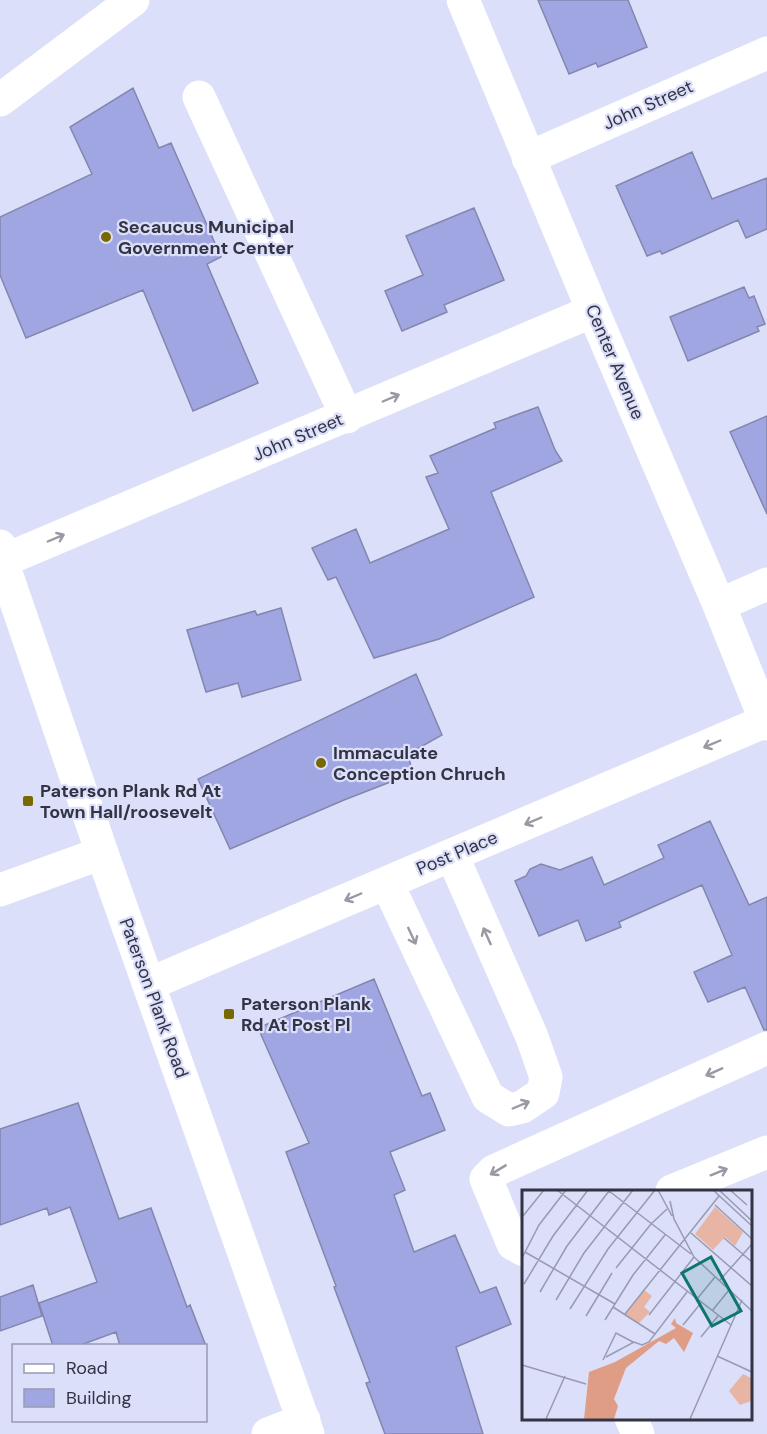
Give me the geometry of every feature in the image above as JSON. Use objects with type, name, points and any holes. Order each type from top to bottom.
[{"type":"street","points":[[2,97],[133,0]]},
{"type":"street","name":"Center Avenue","points":[[463,0],[528,158],[719,604],[766,722]]},
{"type":"street","name":"John Street","points":[[528,158],[767,53]]},
{"type":"street","points":[[199,96],[346,417]]},
{"type":"street","name":"John Street","points":[[1,555],[346,417],[593,311]]},
{"type":"street","name":"Paterson Plank Road","points":[[1,555],[102,854],[306,1427]]},
{"type":"street","points":[[719,604],[767,584]]},
{"type":"street","name":"Post Place","points":[[149,984],[766,722]]},
{"type":"street","points":[[0,890],[102,854]]},
{"type":"street","points":[[387,883],[488,1097],[509,1110],[522,1107],[543,1094],[546,1077],[532,1037],[452,855]]},
{"type":"street","points":[[522,1249],[513,1244],[486,1179],[494,1171],[767,1048]]},
{"type":"street","points":[[674,1190],[767,1152]]},
{"type":"street","points":[[631,1419],[638,1434]]},
{"type":"street","points":[[268,1434],[306,1427]]},
{"type":"building","points":[[538,0],[628,0],[647,47],[598,67],[596,63],[569,74]]},
{"type":"building","name":"Secaucus Municipal Government Center","points":[[133,88],[159,148],[171,143],[221,257],[207,264],[258,383],[193,411],[143,290],[26,338],[0,275],[0,217],[92,174],[70,127]]},
{"type":"building","points":[[692,152],[712,199],[767,178],[767,229],[746,238],[738,220],[662,254],[660,251],[647,256],[616,186]]},
{"type":"building","points":[[474,208],[504,280],[444,305],[447,312],[402,331],[385,291],[423,275],[406,236]]},
{"type":"building","points":[[744,287],[749,298],[754,296],[765,324],[757,327],[759,331],[688,361],[670,317]]},
{"type":"building","points":[[538,407],[555,450],[562,461],[491,492],[534,597],[439,639],[374,658],[336,577],[328,580],[312,548],[356,529],[370,563],[449,529],[426,477],[438,473],[430,456],[496,428],[494,423]]},
{"type":"building","points":[[767,416],[767,514],[730,432]]},
{"type":"building","points":[[281,608],[301,680],[242,697],[238,683],[206,692],[187,630],[255,611],[257,615]]},
{"type":"building","name":"Immaculate Conception Chruch","points":[[416,674],[442,735],[408,754],[412,771],[398,779],[230,849],[198,779]]},
{"type":"building","points":[[710,821],[749,905],[767,897],[767,1030],[764,1030],[745,987],[708,1002],[694,972],[732,955],[702,885],[619,922],[621,927],[586,941],[578,920],[539,936],[515,881],[526,876],[530,869],[541,864],[560,870],[592,857],[604,885],[664,858],[658,845]]},
{"type":"building","points":[[374,979],[422,1096],[430,1093],[445,1130],[390,1152],[405,1190],[394,1195],[414,1252],[455,1235],[480,1293],[496,1287],[511,1324],[456,1347],[483,1434],[385,1434],[366,1383],[370,1382],[286,1152],[309,1143],[258,1028]]},
{"type":"building","points":[[78,1103],[119,1219],[151,1208],[187,1307],[190,1305],[205,1344],[119,1344],[116,1332],[83,1344],[52,1344],[39,1303],[97,1282],[70,1207],[49,1215],[47,1208],[0,1225],[0,1129]]},
{"type":"building","points":[[33,1285],[42,1316],[0,1331],[0,1297]]},
{"type":"place","name":"Secaucus Municipal Government Center","points":[[106,237]]},
{"type":"place","name":"Immaculate Conception Chruch","points":[[321,763]]},
{"type":"place","name":"Paterson Plank Rd At Town Hall/roosevelt","points":[[28,801]]},
{"type":"place","name":"Paterson Plank Rd At Post Pl","points":[[229,1014]]}]
